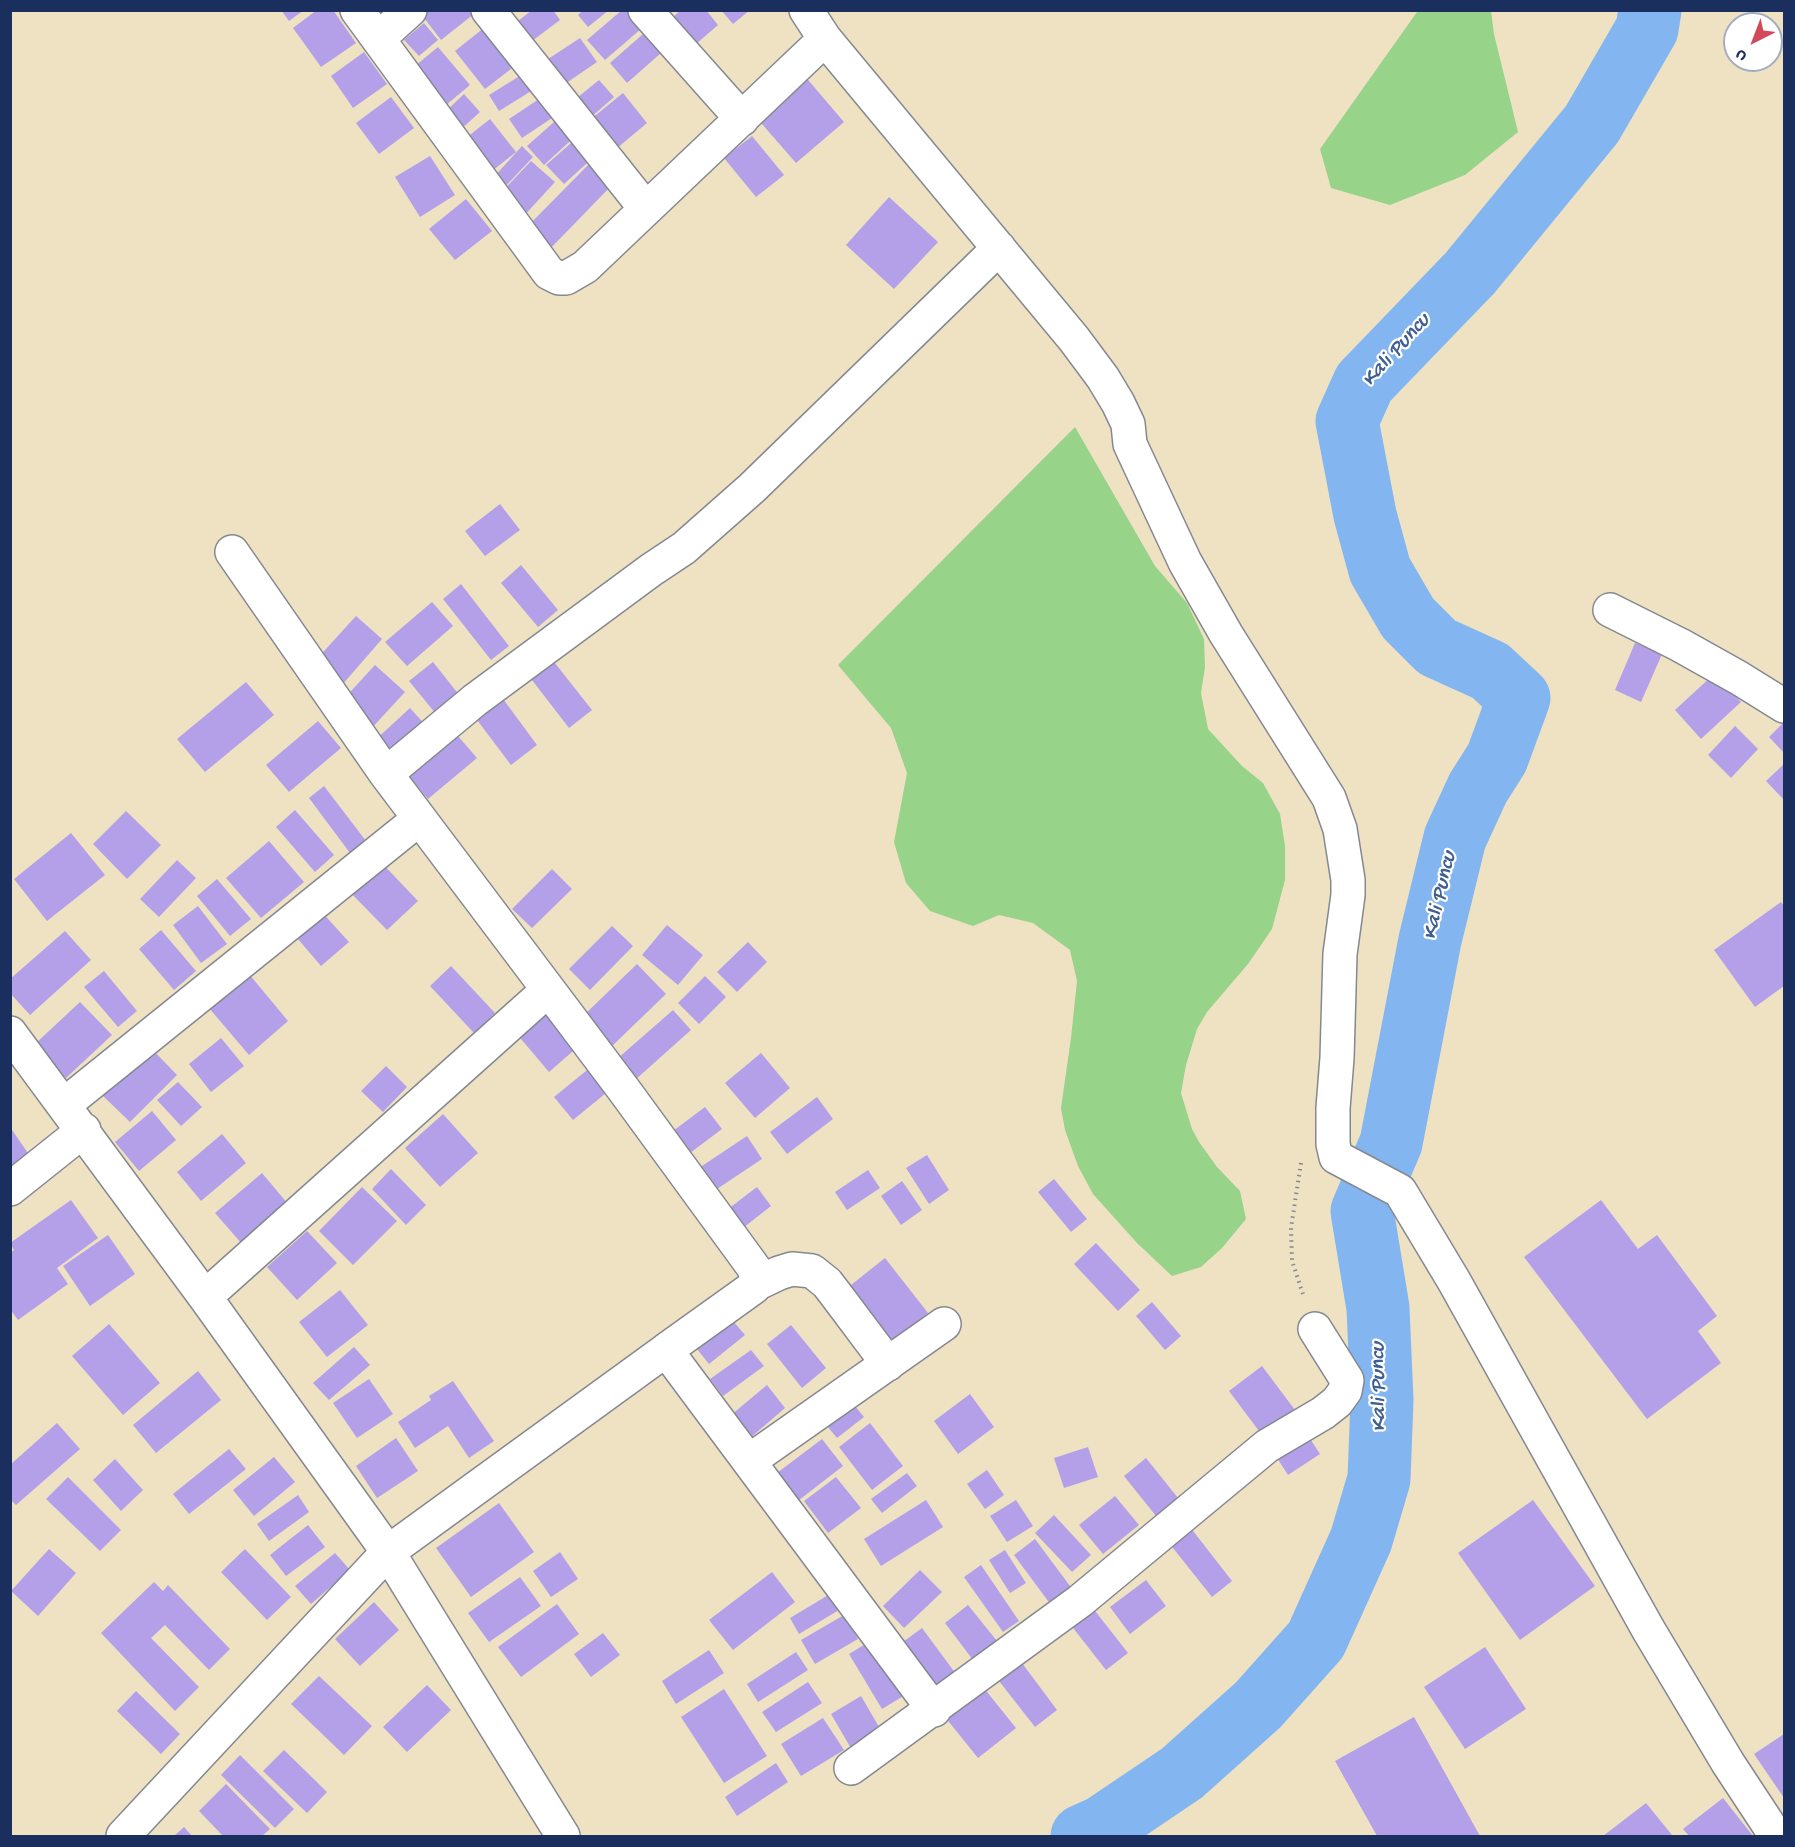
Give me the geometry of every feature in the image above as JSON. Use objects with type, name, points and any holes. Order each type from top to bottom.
[{"type":"street","points":[[357,10],[549,273],[566,278],[579,272],[825,39]]},
{"type":"street","points":[[378,39],[410,10]]},
{"type":"street","points":[[488,10],[646,209]]},
{"type":"street","points":[[645,10],[742,119]]},
{"type":"street","points":[[806,10],[825,39],[1074,339],[1118,403],[1128,424],[1130,444],[1185,562],[1226,634],[1329,798],[1340,829],[1348,880],[1340,954],[1332,1128],[1335,1154],[1339,1160],[1400,1191],[1454,1281],[1648,1629],[1728,1763],[1776,1836]]},
{"type":"street","points":[[386,774],[476,700],[684,548],[752,488],[999,248]]},
{"type":"street","points":[[232,552],[386,774],[746,1255],[754,1268],[756,1284]]},
{"type":"street","points":[[1610,610],[1680,645],[1785,706]]},
{"type":"street","points":[[64,1104],[419,819]]},
{"type":"street","points":[[205,1297],[548,990]]},
{"type":"street","points":[[10,1033],[84,1130],[388,1552],[563,1836]]},
{"type":"street","points":[[10,1189],[84,1130]]},
{"type":"street","points":[[123,1836],[388,1552],[756,1284],[792,1269],[812,1271],[827,1283],[888,1364]]},
{"type":"street","points":[[749,1461],[944,1324]]},
{"type":"street","points":[[851,1768],[934,1710],[1080,1601],[1267,1446],[1338,1402],[1345,1391],[1347,1380],[1315,1329]]},
{"type":"street","points":[[666,1350],[934,1710]]},
{"type":"path","points":[[1302,1156],[1291,1228],[1292,1261],[1315,1329]]},
{"type":"green space","points":[[1416,11],[1491,11],[1494,34],[1518,132],[1465,175],[1390,205],[1331,188],[1320,149]]},
{"type":"green space","points":[[1075,427],[1155,566],[1187,603],[1204,639],[1205,667],[1201,693],[1208,729],[1242,766],[1263,783],[1280,814],[1285,846],[1285,880],[1272,929],[1248,964],[1207,1012],[1197,1029],[1186,1065],[1181,1093],[1192,1129],[1199,1142],[1217,1167],[1240,1191],[1246,1219],[1222,1248],[1201,1267],[1172,1276],[1137,1243],[1093,1194],[1078,1166],[1065,1130],[1061,1108],[1077,981],[1070,950],[1033,923],[999,915],[973,926],[930,911],[906,883],[894,842],[907,773],[891,728],[838,665]]},
{"type":"building","points":[[281,10],[304,10],[289,21]]},
{"type":"building","points":[[317,10],[333,10],[356,43],[321,67],[293,28]]},
{"type":"building","points":[[425,10],[479,10],[441,40],[421,14]]},
{"type":"building","points":[[532,10],[553,10],[560,20],[528,44],[513,25]]},
{"type":"building","points":[[583,10],[609,10],[588,27],[578,15]]},
{"type":"building","points":[[622,10],[627,10],[642,28],[605,60],[587,40]]},
{"type":"building","points":[[681,10],[706,10],[718,25],[696,44],[673,17]]},
{"type":"building","points":[[721,10],[750,10],[733,24]]},
{"type":"building","points":[[424,23],[438,40],[419,56],[404,40]]},
{"type":"building","points":[[490,23],[520,62],[485,89],[455,51]]},
{"type":"building","points":[[643,34],[661,53],[627,83],[610,63]]},
{"type":"building","points":[[580,38],[597,62],[559,88],[542,63]]},
{"type":"building","points":[[438,47],[470,85],[440,110],[409,71]]},
{"type":"building","points":[[364,52],[387,84],[353,108],[331,76]]},
{"type":"building","points":[[531,69],[541,85],[499,111],[489,95]]},
{"type":"building","points":[[803,74],[844,122],[796,163],[755,116]]},
{"type":"building","points":[[599,80],[614,97],[582,125],[567,106]]},
{"type":"building","points":[[623,93],[647,123],[616,149],[591,119]]},
{"type":"building","points":[[464,94],[480,112],[459,131],[443,114]]},
{"type":"building","points":[[391,97],[414,128],[379,154],[356,123]]},
{"type":"building","points":[[542,97],[555,116],[522,138],[509,119]]},
{"type":"building","points":[[563,114],[580,132],[544,165],[527,146]]},
{"type":"building","points":[[490,119],[516,152],[492,171],[466,138]]},
{"type":"building","points":[[579,136],[596,155],[564,184],[546,165]]},
{"type":"building","points":[[752,136],[784,175],[756,197],[724,158]]},
{"type":"building","points":[[522,146],[533,157],[503,189],[492,179]]},
{"type":"building","points":[[430,156],[455,195],[420,217],[395,177]]},
{"type":"building","points":[[593,160],[615,182],[546,253],[523,231]]},
{"type":"building","points":[[531,161],[555,182],[521,219],[497,197]]},
{"type":"building","points":[[889,197],[938,242],[894,289],[846,245]]},
{"type":"building","points":[[466,199],[492,231],[455,260],[429,229]]},
{"type":"building","points":[[500,504],[520,530],[485,556],[465,531]]},
{"type":"building","points":[[521,565],[558,610],[538,627],[501,583]]},
{"type":"building","points":[[461,584],[509,646],[491,660],[443,599]]},
{"type":"building","points":[[432,602],[453,626],[407,666],[385,642]]},
{"type":"building","points":[[356,616],[382,639],[342,685],[315,661]]},
{"type":"building","points":[[1635,643],[1662,654],[1641,702],[1615,690]]},
{"type":"building","points":[[547,653],[592,710],[569,728],[525,671]]},
{"type":"building","points":[[433,662],[460,696],[436,714],[409,681]]},
{"type":"building","points":[[375,665],[405,692],[370,730],[340,703]]},
{"type":"building","points":[[1714,674],[1741,702],[1701,739],[1675,710]]},
{"type":"building","points":[[246,682],[274,715],[205,772],[177,739]]},
{"type":"building","points":[[495,688],[537,745],[511,765],[468,708]]},
{"type":"building","points":[[410,708],[429,729],[391,764],[372,743]]},
{"type":"building","points":[[318,721],[341,748],[289,792],[266,765]]},
{"type":"building","points":[[1784,722],[1784,753],[1769,737]]},
{"type":"building","points":[[1735,726],[1758,749],[1731,778],[1708,755]]},
{"type":"building","points":[[451,728],[477,758],[428,799],[402,768]]},
{"type":"building","points":[[1784,764],[1784,800],[1766,781]]},
{"type":"building","points":[[324,786],[366,841],[350,853],[309,798]]},
{"type":"building","points":[[295,810],[334,855],[315,872],[276,827]]},
{"type":"building","points":[[126,811],[161,845],[127,879],[93,844]]},
{"type":"building","points":[[71,833],[105,875],[47,921],[14,879]]},
{"type":"building","points":[[269,841],[304,882],[261,918],[226,878]]},
{"type":"building","points":[[377,858],[418,901],[387,930],[346,888]]},
{"type":"building","points":[[177,860],[196,878],[159,917],[140,899]]},
{"type":"building","points":[[552,869],[572,889],[532,928],[512,909]]},
{"type":"building","points":[[217,879],[251,919],[230,936],[197,896]]},
{"type":"building","points":[[1781,902],[1784,906],[1784,986],[1755,1007],[1714,950]]},
{"type":"building","points":[[198,906],[227,944],[201,963],[173,925]]},
{"type":"building","points":[[319,909],[349,942],[321,966],[292,932]]},
{"type":"building","points":[[667,925],[703,955],[678,985],[642,955]]},
{"type":"building","points":[[612,926],[633,946],[590,990],[569,969]]},
{"type":"building","points":[[161,930],[196,971],[174,990],[139,949]]},
{"type":"building","points":[[65,931],[91,960],[30,1015],[10,993],[10,979]]},
{"type":"building","points":[[748,942],[767,962],[737,992],[717,972]]},
{"type":"building","points":[[637,964],[666,994],[611,1047],[582,1017]]},
{"type":"building","points":[[451,966],[495,1013],[474,1033],[430,986]]},
{"type":"building","points":[[104,971],[137,1011],[118,1027],[84,987]]},
{"type":"building","points":[[249,974],[288,1021],[249,1055],[209,1008]]},
{"type":"building","points":[[705,976],[726,997],[699,1024],[678,1003]]},
{"type":"building","points":[[80,1002],[112,1035],[66,1078],[35,1044]]},
{"type":"building","points":[[548,1007],[580,1045],[549,1072],[516,1033]]},
{"type":"building","points":[[673,1010],[691,1030],[635,1080],[617,1059]]},
{"type":"building","points":[[221,1038],[244,1066],[211,1092],[189,1064]]},
{"type":"building","points":[[150,1047],[177,1075],[130,1122],[102,1095]]},
{"type":"building","points":[[761,1053],[790,1088],[755,1118],[725,1083]]},
{"type":"building","points":[[386,1066],[407,1087],[383,1112],[361,1091]]},
{"type":"building","points":[[592,1066],[611,1089],[573,1120],[554,1097]]},
{"type":"building","points":[[178,1082],[202,1107],[181,1126],[157,1100]]},
{"type":"building","points":[[817,1097],[833,1119],[787,1154],[770,1132]]},
{"type":"building","points":[[705,1107],[722,1129],[686,1156],[669,1134]]},
{"type":"building","points":[[152,1111],[176,1140],[139,1171],[115,1142]]},
{"type":"building","points":[[443,1114],[478,1153],[440,1187],[405,1148]]},
{"type":"building","points":[[10,1127],[32,1159],[10,1174]]},
{"type":"building","points":[[222,1134],[246,1163],[201,1201],[177,1172]]},
{"type":"building","points":[[747,1136],[762,1159],[708,1195],[693,1172]]},
{"type":"building","points":[[927,1155],[949,1190],[929,1204],[906,1168]]},
{"type":"building","points":[[391,1169],[426,1205],[406,1225],[372,1189]]},
{"type":"building","points":[[868,1170],[880,1188],[847,1210],[835,1192]]},
{"type":"building","points":[[262,1173],[288,1204],[242,1244],[215,1213]]},
{"type":"building","points":[[1054,1179],[1087,1219],[1071,1232],[1038,1192]]},
{"type":"building","points":[[902,1181],[922,1210],[901,1225],[881,1196]]},
{"type":"building","points":[[362,1187],[397,1221],[353,1265],[319,1231]]},
{"type":"building","points":[[757,1187],[771,1206],[743,1228],[728,1209]]},
{"type":"building","points":[[71,1200],[98,1238],[57,1268],[68,1284],[18,1320],[10,1309],[10,1253],[14,1250],[10,1243]]},
{"type":"building","points":[[1601,1200],[1638,1249],[1657,1235],[1717,1316],[1698,1331],[1721,1363],[1647,1419],[1524,1257]]},
{"type":"building","points":[[307,1231],[337,1263],[297,1300],[267,1267]]},
{"type":"building","points":[[108,1235],[135,1274],[90,1306],[63,1266]]},
{"type":"building","points":[[1096,1243],[1140,1290],[1118,1311],[1074,1264]]},
{"type":"building","points":[[885,1258],[928,1313],[890,1344],[846,1289]]},
{"type":"building","points":[[340,1290],[368,1325],[327,1357],[299,1322]]},
{"type":"building","points":[[1152,1302],[1181,1336],[1165,1350],[1136,1316]]},
{"type":"building","points":[[733,1321],[745,1335],[709,1364],[697,1349]]},
{"type":"building","points":[[109,1324],[160,1383],[123,1415],[72,1356]]},
{"type":"building","points":[[791,1325],[826,1368],[802,1388],[767,1344]]},
{"type":"building","points":[[354,1347],[370,1365],[329,1400],[313,1383]]},
{"type":"building","points":[[751,1350],[764,1366],[723,1396],[710,1379]]},
{"type":"building","points":[[1262,1366],[1298,1414],[1265,1439],[1229,1391]]},
{"type":"building","points":[[198,1371],[221,1400],[156,1453],[133,1425]]},
{"type":"building","points":[[369,1379],[393,1414],[357,1438],[333,1403]]},
{"type":"building","points":[[453,1381],[494,1441],[469,1458],[448,1426],[415,1448],[398,1422],[431,1400],[429,1396]]},
{"type":"building","points":[[767,1385],[785,1408],[750,1438],[731,1415]]},
{"type":"building","points":[[845,1394],[864,1417],[837,1438],[818,1415]]},
{"type":"building","points":[[970,1394],[994,1427],[958,1454],[934,1421]]},
{"type":"building","points":[[57,1423],[80,1449],[16,1505],[10,1499],[10,1465]]},
{"type":"building","points":[[870,1423],[903,1466],[872,1490],[839,1447]]},
{"type":"building","points":[[1309,1437],[1320,1454],[1288,1475],[1277,1458]]},
{"type":"building","points":[[396,1438],[418,1471],[377,1498],[356,1466]]},
{"type":"building","points":[[822,1439],[843,1466],[794,1504],[773,1476]]},
{"type":"building","points":[[1088,1447],[1098,1477],[1064,1488],[1054,1458]]},
{"type":"building","points":[[229,1449],[246,1469],[189,1514],[173,1494]]},
{"type":"building","points":[[274,1457],[295,1482],[254,1516],[233,1490]]},
{"type":"building","points":[[1146,1458],[1178,1498],[1156,1516],[1124,1476]]},
{"type":"building","points":[[115,1459],[143,1490],[121,1511],[93,1480]]},
{"type":"building","points":[[987,1470],[1004,1495],[985,1509],[967,1484]]},
{"type":"building","points":[[907,1473],[917,1486],[882,1513],[871,1499]]},
{"type":"building","points":[[68,1477],[121,1530],[100,1551],[46,1499]]},
{"type":"building","points":[[836,1477],[861,1508],[828,1533],[804,1501]]},
{"type":"building","points":[[298,1495],[309,1512],[269,1541],[257,1524]]},
{"type":"building","points":[[1115,1496],[1139,1525],[1103,1554],[1079,1525]]},
{"type":"building","points":[[926,1500],[943,1527],[881,1566],[864,1539]]},
{"type":"building","points":[[1016,1500],[1033,1526],[1007,1542],[990,1516]]},
{"type":"building","points":[[1533,1500],[1595,1586],[1520,1640],[1458,1553]]},
{"type":"building","points":[[499,1503],[534,1552],[471,1597],[436,1548]]},
{"type":"building","points":[[1054,1515],[1091,1555],[1072,1572],[1035,1533]]},
{"type":"building","points":[[308,1525],[325,1547],[286,1576],[270,1555]]},
{"type":"building","points":[[1190,1527],[1232,1581],[1212,1597],[1169,1543]]},
{"type":"building","points":[[1035,1539],[1073,1590],[1051,1605],[1014,1555]]},
{"type":"building","points":[[49,1549],[76,1573],[38,1616],[11,1591]]},
{"type":"building","points":[[245,1549],[291,1597],[267,1620],[221,1572]]},
{"type":"building","points":[[1005,1550],[1026,1583],[1010,1593],[989,1560]]},
{"type":"building","points":[[560,1552],[578,1579],[551,1597],[533,1571]]},
{"type":"building","points":[[335,1553],[350,1570],[311,1604],[295,1586]]},
{"type":"building","points":[[981,1565],[1019,1621],[1003,1632],[964,1577]]},
{"type":"building","points":[[920,1570],[942,1592],[904,1628],[883,1606]]},
{"type":"building","points":[[772,1572],[795,1602],[733,1650],[709,1620]]},
{"type":"building","points":[[520,1577],[541,1606],[489,1642],[468,1613]]},
{"type":"building","points":[[1146,1580],[1166,1606],[1130,1634],[1110,1607]]},
{"type":"building","points":[[154,1582],[163,1591],[168,1585],[230,1649],[209,1670],[165,1625],[151,1638],[199,1687],[175,1711],[101,1633]]},
{"type":"building","points":[[830,1594],[839,1610],[799,1634],[790,1618]]},
{"type":"building","points":[[374,1602],[399,1630],[360,1666],[335,1639]]},
{"type":"building","points":[[557,1604],[579,1634],[521,1677],[498,1647]]},
{"type":"building","points":[[968,1605],[997,1641],[973,1660],[945,1623]]},
{"type":"building","points":[[1092,1607],[1128,1653],[1106,1670],[1070,1624]]},
{"type":"building","points":[[844,1615],[858,1639],[815,1664],[801,1640]]},
{"type":"building","points":[[922,1628],[956,1674],[929,1693],[896,1647]]},
{"type":"building","points":[[603,1633],[620,1655],[591,1677],[574,1654]]},
{"type":"building","points":[[872,1640],[905,1695],[882,1709],[849,1654]]},
{"type":"building","points":[[1485,1647],[1526,1709],[1465,1749],[1424,1687]]},
{"type":"building","points":[[709,1650],[724,1673],[676,1704],[662,1681]]},
{"type":"building","points":[[796,1652],[808,1670],[758,1702],[747,1684]]},
{"type":"building","points":[[1022,1663],[1057,1710],[1035,1727],[999,1681]]},
{"type":"building","points":[[319,1676],[372,1726],[344,1755],[291,1704]]},
{"type":"building","points":[[808,1682],[822,1703],[776,1732],[762,1712]]},
{"type":"building","points":[[427,1685],[451,1710],[407,1752],[383,1727]]},
{"type":"building","points":[[983,1687],[1016,1728],[978,1758],[945,1717]]},
{"type":"building","points":[[724,1689],[767,1756],[724,1783],[681,1717]]},
{"type":"building","points":[[136,1691],[180,1734],[161,1754],[117,1711]]},
{"type":"building","points":[[861,1696],[882,1732],[852,1750],[831,1714]]},
{"type":"building","points":[[1414,1717],[1480,1836],[1377,1836],[1335,1761]]},
{"type":"building","points":[[823,1718],[844,1750],[801,1776],[781,1744]]},
{"type":"building","points":[[1784,1734],[1784,1798],[1754,1754]]},
{"type":"building","points":[[284,1750],[327,1792],[307,1813],[263,1771]]},
{"type":"building","points":[[240,1755],[294,1809],[275,1828],[221,1775]]},
{"type":"building","points":[[776,1763],[788,1782],[737,1816],[725,1797]]},
{"type":"building","points":[[226,1784],[270,1829],[262,1836],[223,1836],[199,1811]]},
{"type":"building","points":[[1723,1798],[1753,1836],[1689,1836],[1683,1829]]},
{"type":"building","points":[[1646,1803],[1672,1835],[1603,1836]]},
{"type":"building","points":[[184,1827],[192,1836],[174,1836]]},
{"type":"waterway","name":"Kali Puncu","points":[[1082,1836],[1102,1827],[1182,1773],[1258,1705],[1316,1640],[1361,1540],[1379,1479],[1382,1400],[1378,1308],[1362,1211],[1391,1143],[1430,940],[1455,838],[1478,788],[1497,758],[1519,698],[1490,671],[1437,647],[1408,618],[1380,570],[1365,515],[1347,421],[1364,383],[1470,273],[1592,124],[1647,29],[1650,10]]}]
